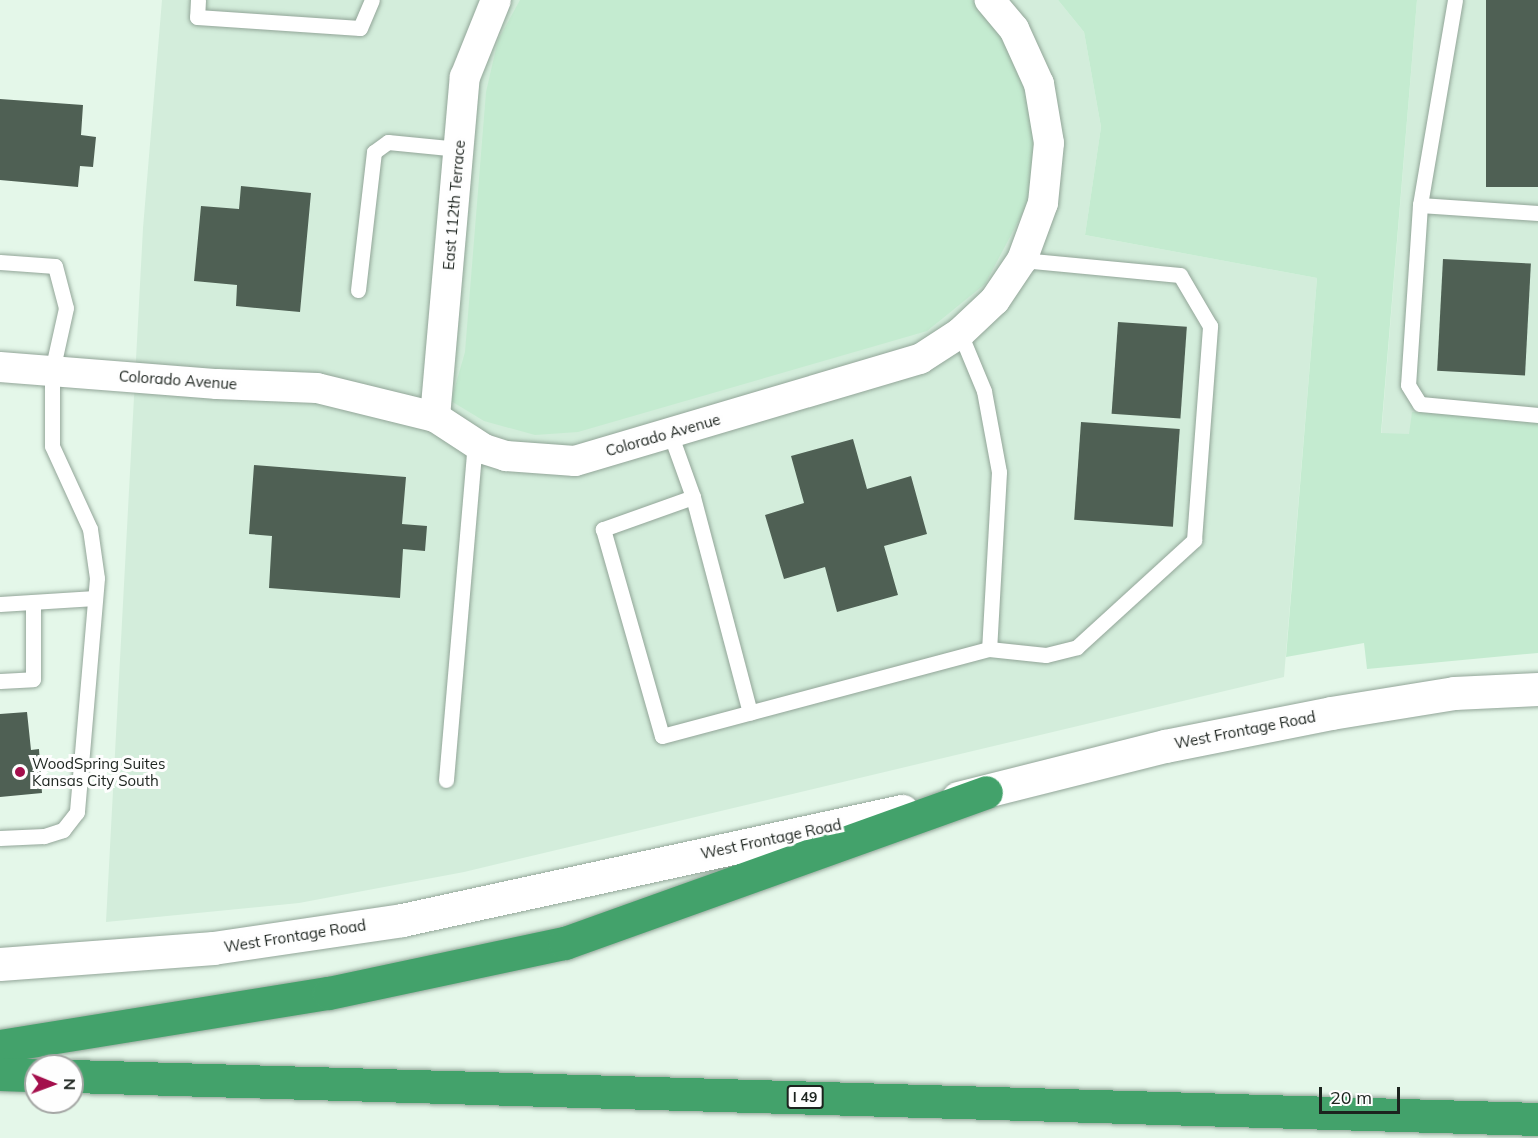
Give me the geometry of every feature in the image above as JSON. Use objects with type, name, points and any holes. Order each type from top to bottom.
[{"type":"highway","points":[[0,1046],[330,993],[565,943],[986,792]]},
{"type":"highway","points":[[0,1074],[24,1075]]},
{"type":"highway","name":"I 49","points":[[84,1076],[1538,1119]]},
{"type":"street","name":"East 112th Terrace","points":[[435,417],[465,77],[496,0]]},
{"type":"street","name":"Colorado Avenue","points":[[0,367],[317,388],[435,417],[475,442],[506,456],[575,461],[920,359],[960,333],[995,300],[1022,260],[1043,203],[1049,143],[1039,84],[1014,29],[993,3]]},
{"type":"street","name":"West Frontage Road","points":[[0,964],[213,948],[402,920],[986,792],[1165,746],[1331,713],[1454,693],[1538,689]]},
{"type":"lane","points":[[198,0],[197,17],[360,28],[372,0]]},
{"type":"lane","points":[[1455,0],[1420,206],[1408,385],[1420,404],[1538,415]]},
{"type":"lane","points":[[358,290],[374,152],[388,142],[459,149]]},
{"type":"lane","points":[[1420,206],[1538,213]]},
{"type":"lane","points":[[693,497],[603,529],[662,736],[989,649],[1046,655],[1077,647],[1194,540],[1210,326],[1180,275],[1022,260]]},
{"type":"lane","points":[[0,262],[56,266],[66,308],[52,371],[52,446],[90,529],[97,578],[77,812],[63,830],[44,836],[0,838]]},
{"type":"lane","points":[[960,333],[984,391],[999,472],[989,649]]},
{"type":"lane","points":[[670,433],[693,497],[750,713]]},
{"type":"lane","points":[[446,780],[475,442]]},
{"type":"lane","points":[[0,604],[95,598]]},
{"type":"lane","points":[[0,681],[33,679],[33,602]]},
{"type":"shaded area","points":[[162,0],[1058,0],[1084,32],[1101,127],[1085,235],[1317,278],[1284,677],[464,872],[299,903],[106,922],[143,228]]},
{"type":"shaded area","points":[[520,0],[972,0],[1004,33],[1036,113],[1028,203],[985,284],[927,331],[578,432],[535,435],[484,421],[451,401],[465,352],[486,92],[498,40]]},
{"type":"shaded area","points":[[1058,0],[1417,0],[1381,433],[1409,434],[1412,412],[1538,420],[1538,653],[1367,669],[1364,643],[1286,657],[1317,278],[1085,235],[1101,127],[1084,32]]},
{"type":"shaded area","points":[[1417,0],[1538,0],[1538,625],[1364,643]]},
{"type":"building","points":[[1486,0],[1538,0],[1538,187],[1486,187]]},
{"type":"building","points":[[0,99],[83,105],[81,135],[96,137],[93,167],[80,166],[78,187],[0,180]]},
{"type":"building","points":[[241,186],[311,193],[300,312],[236,306],[237,285],[194,281],[201,206],[239,209]]},
{"type":"building","points":[[1443,259],[1531,264],[1525,375],[1437,371]]},
{"type":"building","points":[[1118,322],[1187,327],[1180,419],[1112,414]]},
{"type":"building","points":[[1081,422],[1180,429],[1173,527],[1074,520]]},
{"type":"building","points":[[853,439],[867,489],[911,476],[927,534],[884,546],[898,595],[837,612],[825,567],[784,579],[765,515],[804,503],[791,456]]},
{"type":"building","points":[[254,465],[406,477],[402,524],[427,526],[425,551],[403,549],[400,598],[269,588],[272,536],[249,534]]},
{"type":"building","name":"WoodSpring Suites Kansas City South","points":[[27,712],[31,750],[39,749],[42,793],[0,797],[0,714]]},
{"type":"place","name":"WoodSpring Suites Kansas City South","points":[[20,772]]}]
